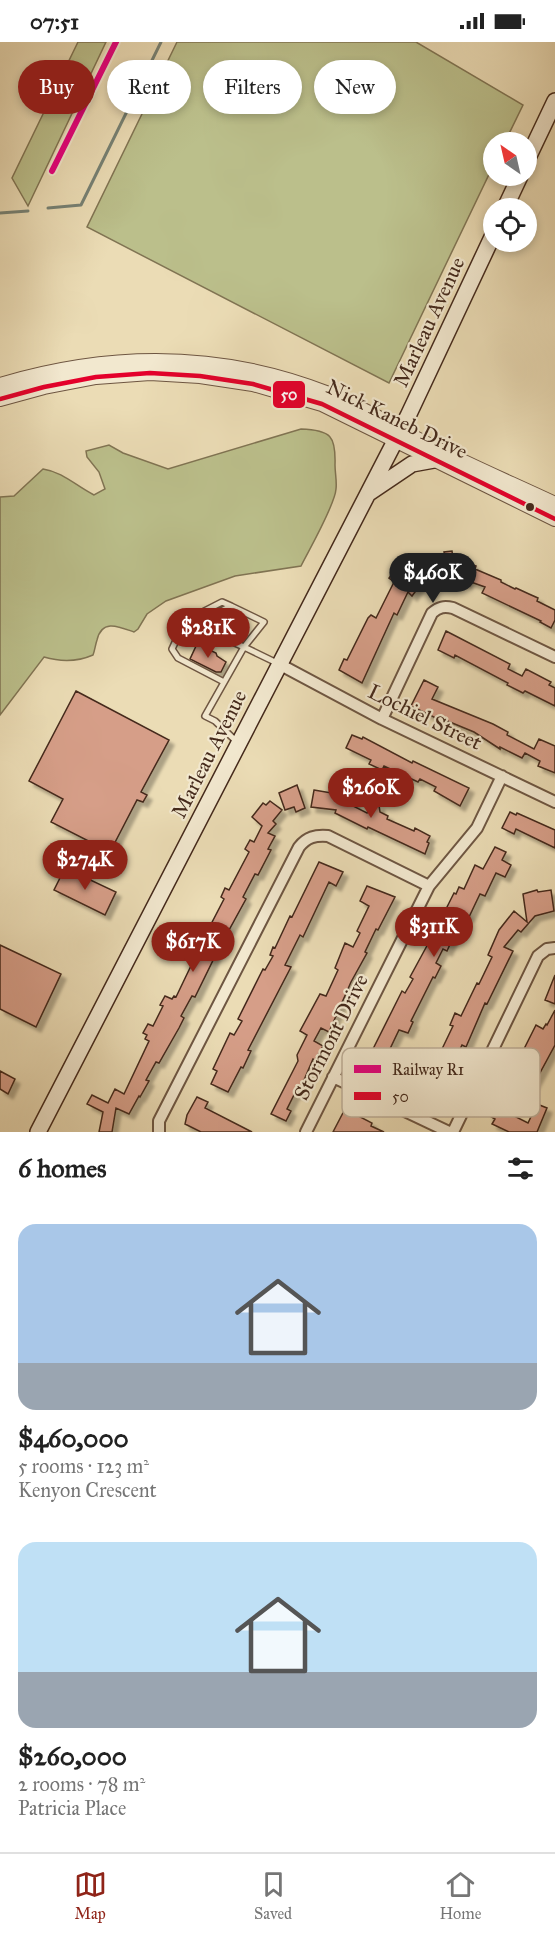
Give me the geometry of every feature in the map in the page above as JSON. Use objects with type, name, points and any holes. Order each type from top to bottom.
[{"type":"main road","points":[[537,139],[555,101]]},
{"type":"main road","name":"Marleau Avenue","points":[[38,1132],[408,416],[485,252]]},
{"type":"main road","points":[[367,495],[412,464],[434,460]]},
{"type":"street","name":"Nick Kaneb Drive","points":[[0,385],[78,366],[119,362],[184,361],[236,367],[327,393],[434,460],[555,519]]},
{"type":"street","name":"Nick Kaneb Drive","points":[[0,399],[44,387],[96,377],[150,373],[200,376],[253,384],[322,404],[555,504]]},
{"type":"street","points":[[382,719],[432,613],[438,608],[445,606],[453,608],[555,657]]},
{"type":"street","name":"Lochiel Street","points":[[279,664],[382,719],[555,802]]},
{"type":"street","name":"Stormont Drive","points":[[348,1048],[429,886],[477,828],[502,776]]},
{"type":"street","points":[[159,1132],[159,1121],[293,857],[304,841],[312,837],[328,836],[429,886]]},
{"type":"street","points":[[493,1048],[538,956],[547,949],[555,948]]},
{"type":"street","name":"Stormont Drive","points":[[306,1132],[342,1059]]},
{"type":"street","points":[[333,1077],[342,1081]]},
{"type":"street","points":[[419,1117],[451,1132],[458,1117]]},
{"type":"lane","points":[[224,682],[178,658],[172,649],[185,621],[222,602],[264,622],[243,647],[224,682],[205,716],[215,721],[238,744]]},
{"type":"lane","points":[[231,606],[194,625],[279,664]]},
{"type":"green space","points":[[78,42],[106,42],[95,65],[95,60],[69,60]]},
{"type":"green space","points":[[177,42],[416,42],[523,105],[510,132],[483,132],[483,186],[389,383],[87,227],[142,114],[191,114],[191,60],[168,60]]},
{"type":"green space","points":[[43,114],[72,114],[28,206],[12,178]]},
{"type":"green space","points":[[301,429],[325,433],[333,441],[336,489],[321,528],[301,566],[235,576],[166,601],[147,614],[134,632],[107,626],[99,633],[93,655],[69,660],[44,657],[0,715],[0,497],[14,496],[43,469],[63,476],[94,495],[105,489],[99,472],[87,457],[86,451],[109,445],[123,453],[168,469]]},
{"type":"building","points":[[452,551],[453,559],[476,566],[475,569],[538,598],[537,601],[555,610],[555,620],[551,628],[482,593],[485,587],[457,580],[459,575],[424,580],[412,596],[408,592],[397,615],[394,613],[362,683],[339,670],[344,659],[347,660],[368,618],[371,615],[376,618],[394,582],[389,578],[406,555],[420,566],[437,563],[436,557],[445,556],[444,552]]},
{"type":"building","points":[[446,631],[510,664],[508,669],[522,676],[526,669],[551,682],[549,685],[555,688],[555,706],[507,685],[508,683],[455,655],[454,658],[438,650]]},
{"type":"building","points":[[197,644],[216,653],[226,662],[221,672],[216,672],[190,659]]},
{"type":"building","points":[[424,680],[438,687],[432,699],[493,724],[508,732],[507,735],[534,749],[539,739],[555,746],[555,773],[538,766],[540,761],[525,753],[522,758],[500,747],[500,749],[474,732],[445,720],[444,722],[411,706]]},
{"type":"building","points":[[76,691],[169,740],[141,792],[147,795],[143,802],[137,800],[110,852],[51,822],[63,799],[29,781]]},
{"type":"building","points":[[352,735],[362,739],[363,737],[412,763],[413,761],[469,788],[460,806],[434,791],[436,787],[420,779],[418,782],[384,766],[382,770],[369,764],[371,760],[346,748]]},
{"type":"building","points":[[297,785],[305,808],[296,812],[294,807],[285,810],[279,793]]},
{"type":"building","points":[[314,790],[343,795],[344,793],[357,799],[353,806],[367,813],[370,807],[379,805],[380,812],[388,816],[387,819],[414,831],[415,828],[430,836],[425,854],[368,827],[367,829],[335,813],[336,810],[311,807]]},
{"type":"building","points":[[270,801],[282,810],[273,821],[276,824],[268,833],[275,836],[268,849],[271,850],[243,897],[246,899],[229,930],[226,929],[195,997],[192,996],[181,1016],[184,1018],[179,1028],[159,1063],[156,1062],[140,1097],[129,1114],[116,1108],[112,1132],[99,1132],[103,1112],[87,1104],[92,1095],[108,1103],[115,1089],[124,1094],[149,1041],[145,1039],[147,1035],[143,1033],[148,1024],[153,1026],[163,1006],[160,1005],[165,996],[172,999],[176,997],[200,947],[195,945],[205,926],[209,928],[224,899],[221,897],[225,888],[229,890],[249,852],[245,849],[250,840],[254,842],[262,826],[252,817],[263,803],[266,805]]},
{"type":"building","points":[[510,812],[555,830],[555,848],[516,829],[514,834],[502,828]]},
{"type":"building","points":[[495,847],[506,852],[502,860],[511,865],[505,877],[496,873],[485,896],[480,894],[469,917],[458,912],[450,928],[456,931],[447,951],[443,949],[436,963],[441,966],[411,1021],[413,1022],[408,1033],[399,1030],[390,1048],[374,1048],[402,991],[405,993],[413,979],[410,977],[429,942],[426,941],[442,909],[445,911],[459,887],[464,889],[475,865],[483,869]]},
{"type":"building","points":[[319,862],[343,872],[336,886],[329,882],[303,937],[300,935],[285,965],[291,967],[248,1050],[251,1051],[243,1068],[241,1067],[228,1092],[211,1084],[217,1071],[213,1069],[230,1033],[234,1035],[242,1021],[238,1019],[263,969],[265,970],[273,956],[270,955],[273,947],[275,948],[290,916],[292,917]]},
{"type":"building","points":[[65,868],[116,892],[105,915],[54,890]]},
{"type":"building","points":[[367,886],[395,897],[378,930],[376,929],[329,1032],[321,1028],[314,1041],[323,1046],[315,1060],[313,1059],[298,1094],[295,1093],[287,1109],[291,1111],[286,1121],[271,1114],[298,1061],[297,1055],[307,1035],[300,1031],[320,994],[326,996],[338,970],[335,968],[345,943],[353,947],[360,933],[357,931],[369,906],[360,901]]},
{"type":"building","points":[[537,890],[538,892],[551,890],[554,911],[535,916],[521,932],[518,930],[504,947],[513,951],[487,1004],[485,1003],[466,1047],[462,1045],[461,1048],[442,1048],[453,1026],[450,1025],[455,1013],[461,1016],[492,957],[488,955],[499,930],[514,911],[527,922],[523,894]]},
{"type":"building","points":[[0,945],[61,974],[36,1027],[0,1009]]},
{"type":"building","points":[[555,975],[555,1004],[545,1000]]},
{"type":"building","points":[[555,1010],[555,1045],[540,1073],[540,1048],[524,1048],[536,1025],[543,1029]]},
{"type":"building","points":[[0,1071],[15,1079],[8,1094],[0,1089]]},
{"type":"building","points":[[197,1097],[208,1102],[205,1108],[252,1132],[201,1132],[185,1124],[187,1115]]},
{"type":"building","points":[[540,1105],[547,1108],[537,1132],[509,1132],[492,1124],[495,1119],[492,1117],[516,1117],[528,1123],[531,1117],[540,1117]]},
{"type":"building","points":[[342,1115],[342,1117],[360,1117],[372,1123],[371,1126],[384,1132],[333,1132]]},
{"type":"waterway","points":[[48,208],[81,205],[161,42]]},
{"type":"waterway","points":[[0,213],[28,211]]},
{"type":"rail line","name":"R1","points":[[52,171],[116,42]]},
{"type":"transit line","name":"50","points":[[0,399],[44,387],[96,377],[150,373],[200,376],[253,384],[322,404],[555,519]]}]
